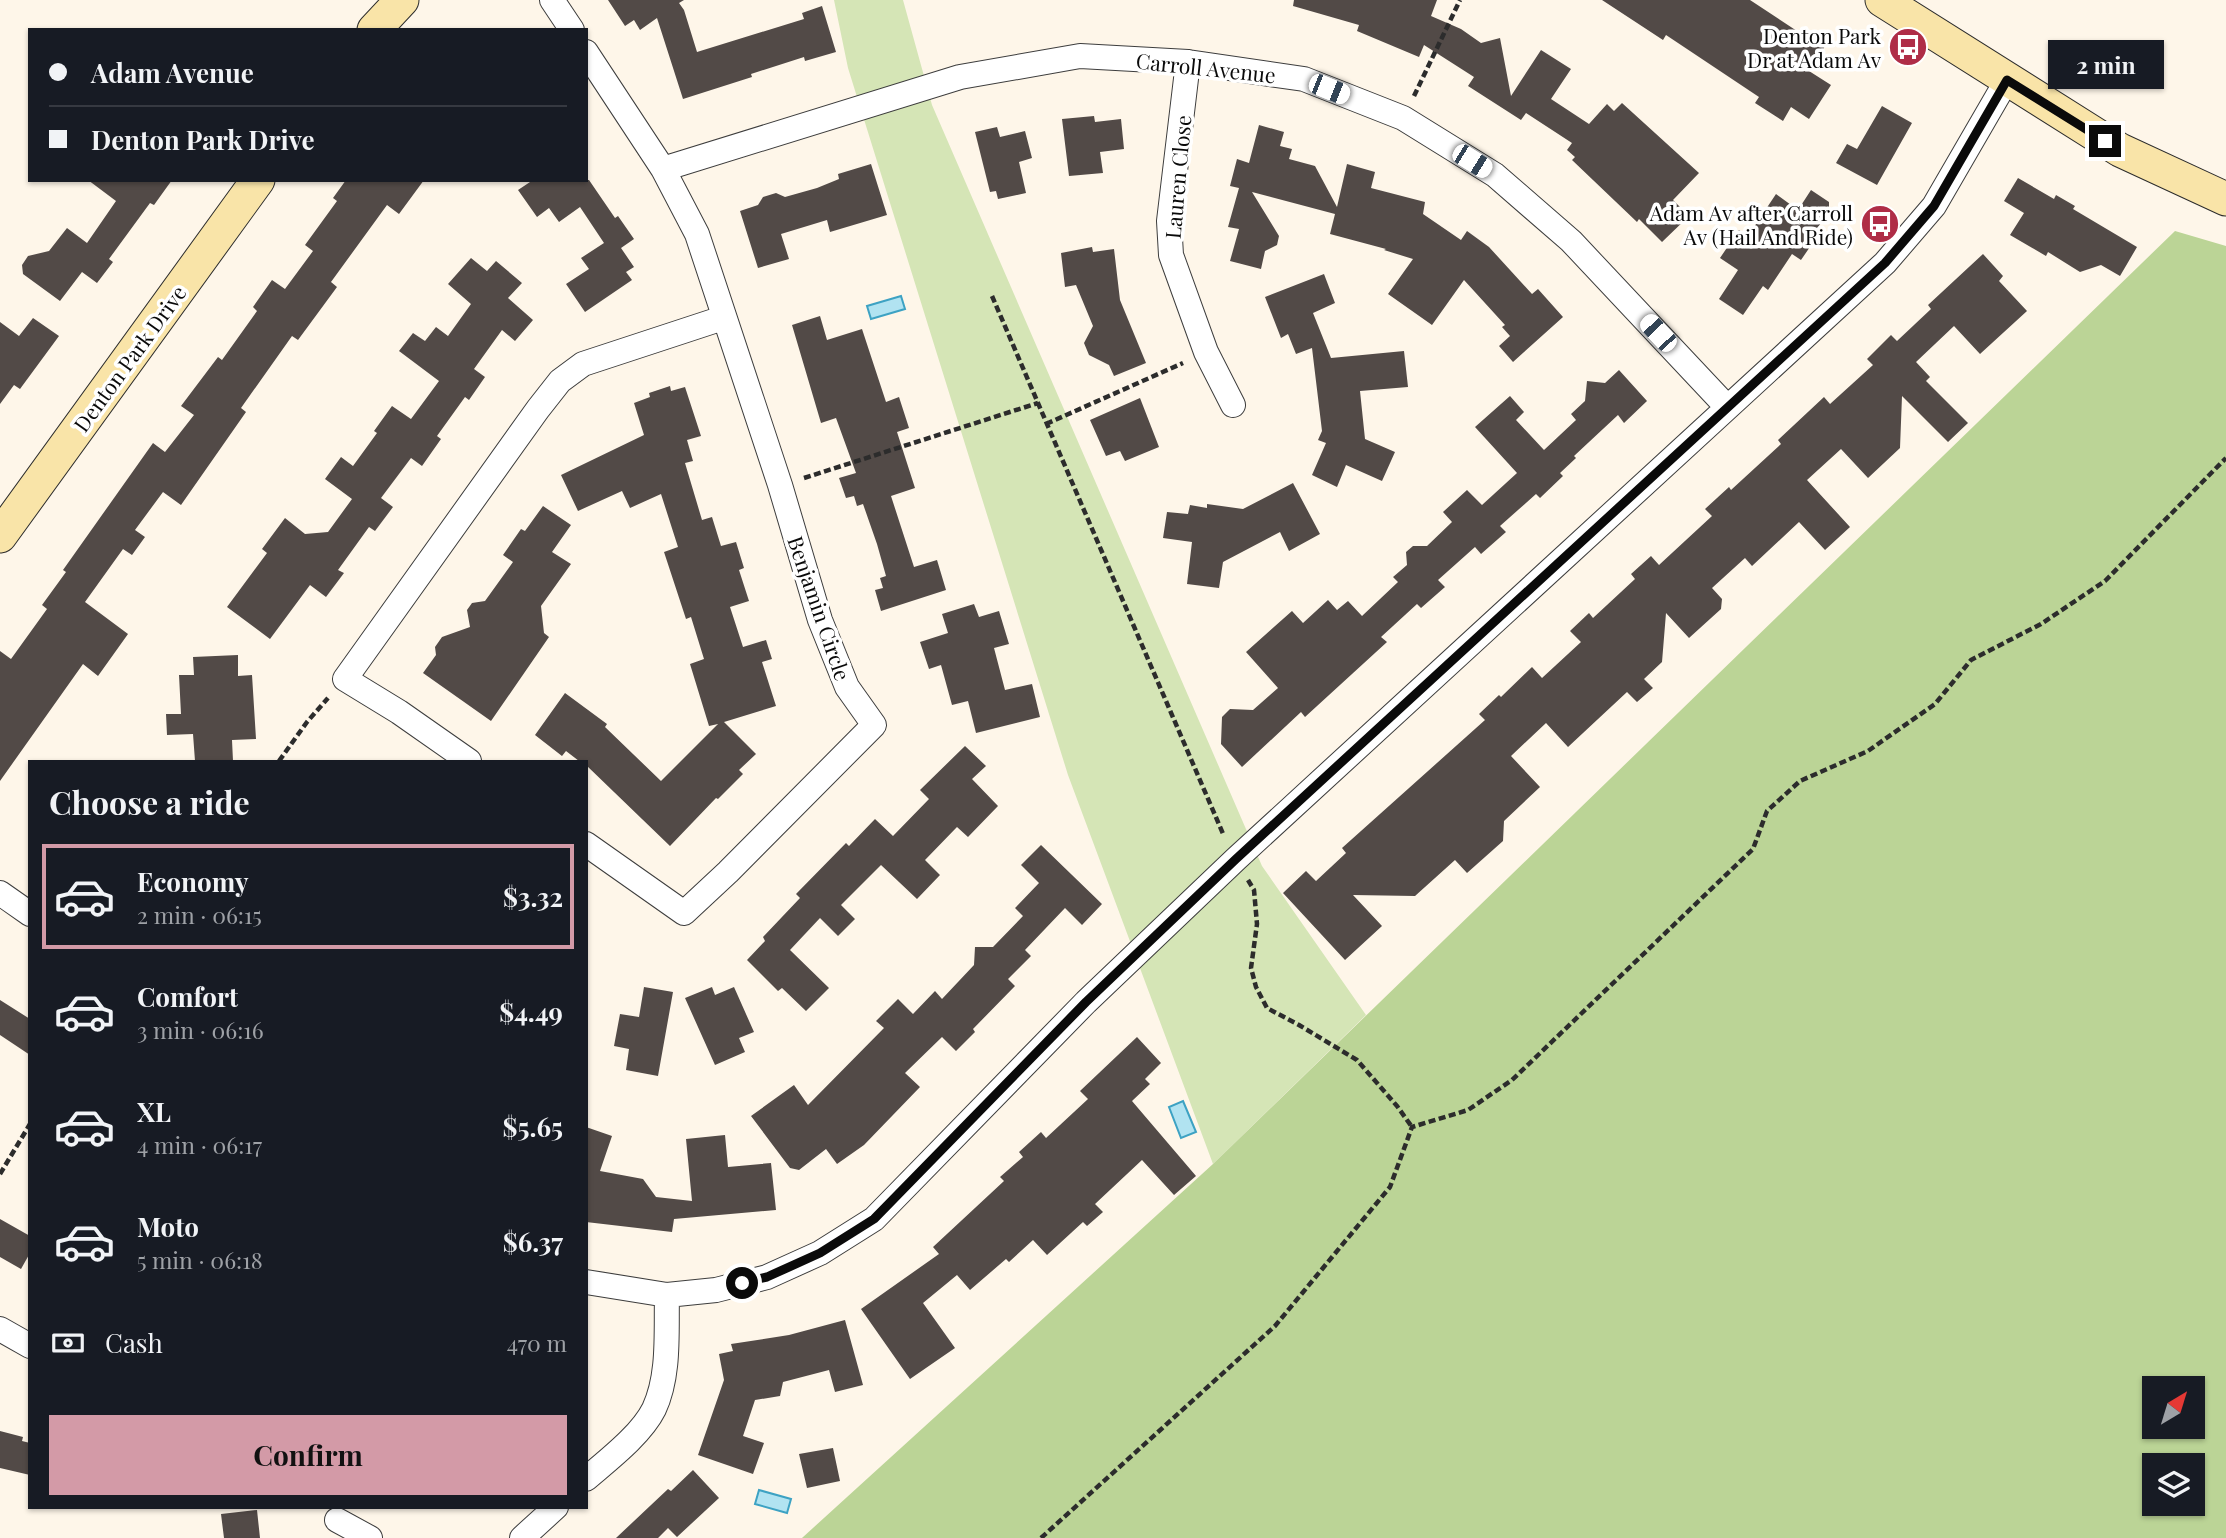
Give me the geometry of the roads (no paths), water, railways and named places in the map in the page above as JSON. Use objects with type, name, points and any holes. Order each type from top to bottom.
[{"type":"main road","points":[[376,28],[402,0]]},
{"type":"main road","points":[[1882,0],[2120,150],[2226,199]]},
{"type":"main road","name":"Denton Park Drive","points":[[0,536],[257,182]]},
{"type":"street","points":[[552,0],[571,28]]},
{"type":"street","name":"Benjamin Circle","points":[[588,54],[663,169],[697,234],[780,485],[820,620],[847,687],[873,726],[684,913],[588,845]]},
{"type":"street","name":"Carroll Avenue","points":[[663,169],[960,77],[1080,56],[1188,62],[1304,79],[1403,118],[1495,175],[1571,241],[1727,407]]},
{"type":"street","name":"Lauren Close","points":[[1188,62],[1169,221],[1171,255],[1206,352],[1233,405]]},
{"type":"street","points":[[588,1282],[667,1295],[716,1290],[767,1277],[820,1253],[874,1219],[1086,1002],[1236,859],[1885,263],[1934,206],[2007,80]]},
{"type":"street","points":[[468,760],[400,712],[345,679],[560,382],[583,364],[723,318]]},
{"type":"street","points":[[0,893],[28,913]]},
{"type":"street","points":[[588,1477],[633,1437],[654,1409],[664,1375],[667,1295]]},
{"type":"street","points":[[0,1329],[28,1345]]},
{"type":"street","points":[[522,1538],[554,1509]]},
{"type":"street","points":[[337,1520],[370,1538]]},
{"type":"water","points":[[901,296],[905,309],[871,319],[867,306]]},
{"type":"water","points":[[1183,1101],[1196,1132],[1181,1138],[1169,1107]]},
{"type":"water","points":[[759,1490],[791,1499],[787,1513],[755,1504]]},
{"type":"place","name":"Denton Park Dr at Adam Av","points":[[1908,47]]},
{"type":"place","name":"Adam Av after Carroll Av (Hail And Ride)","points":[[1880,224]]}]
